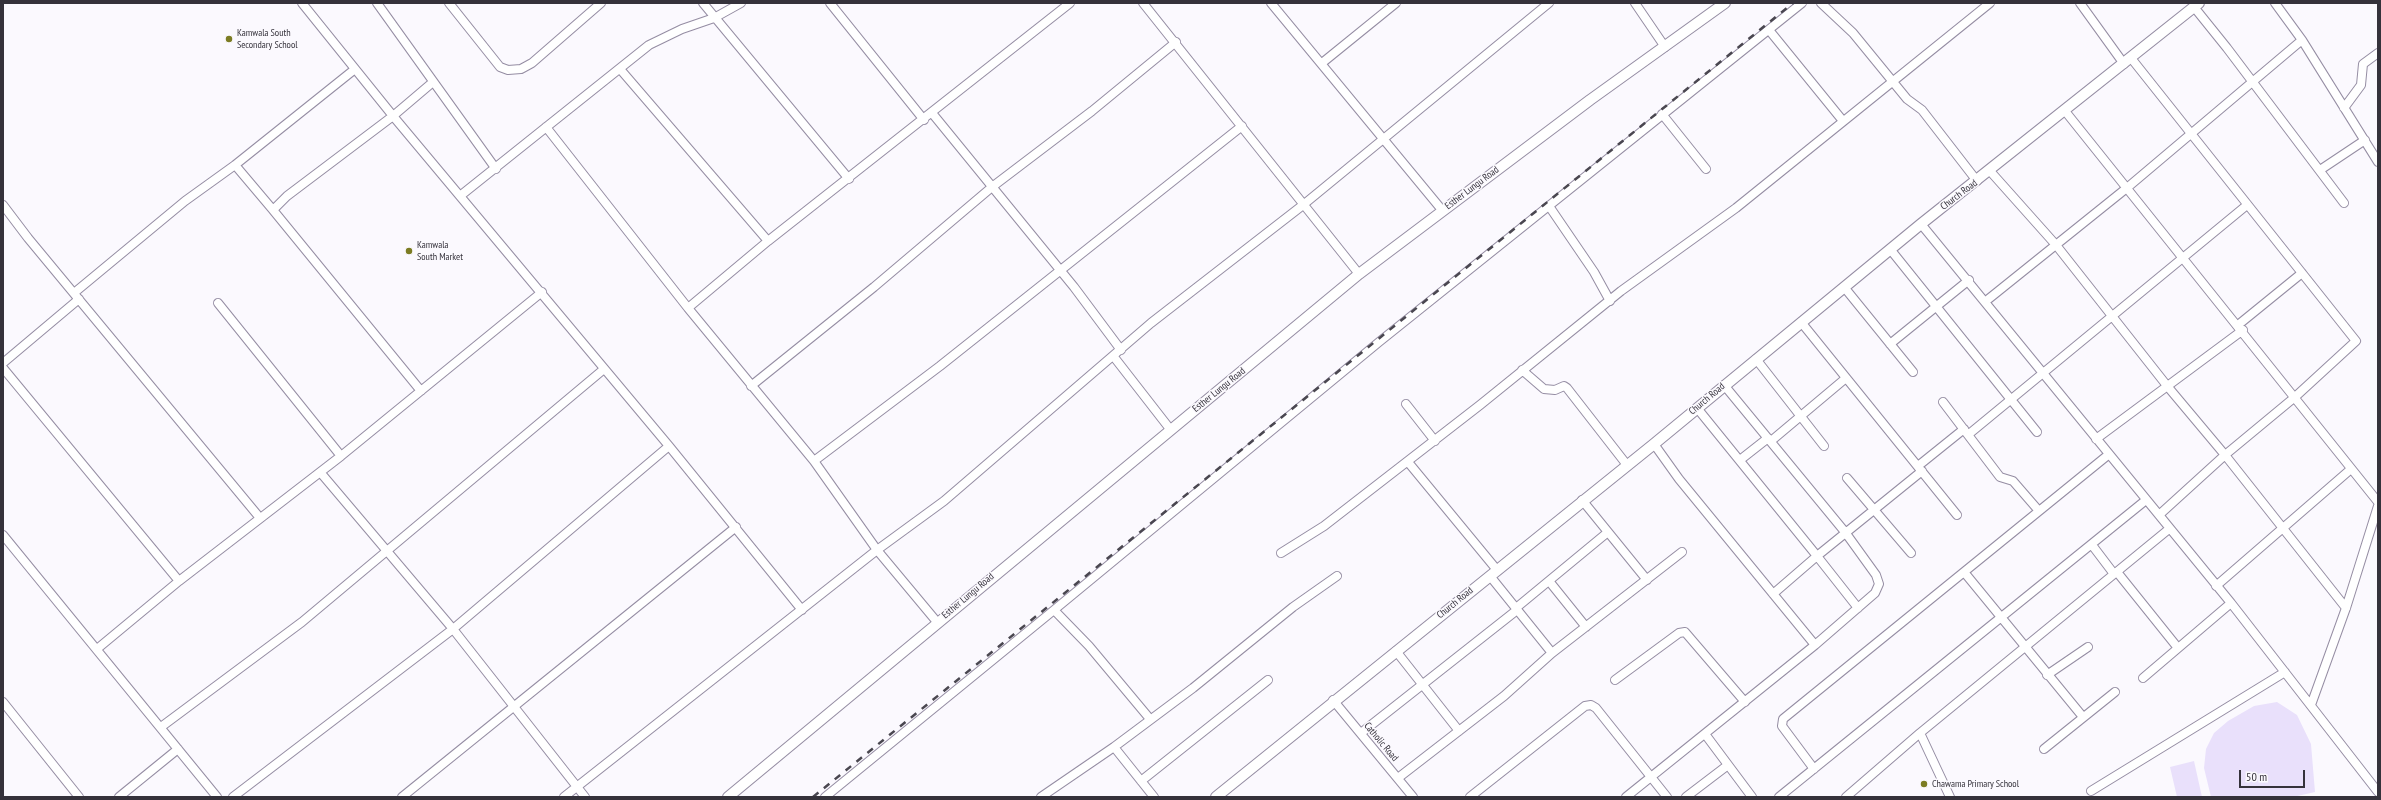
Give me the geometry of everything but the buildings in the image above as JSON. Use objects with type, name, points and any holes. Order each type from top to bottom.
[{"type":"street","points":[[302,3],[460,196],[542,292],[604,369],[736,527],[802,610]]},
{"type":"street","points":[[377,3],[496,169]]},
{"type":"street","points":[[449,3],[500,67],[508,70],[521,69],[532,63],[601,3]]},
{"type":"street","points":[[704,3],[714,18],[848,179]]},
{"type":"street","points":[[460,196],[496,169],[649,45],[682,28],[714,18],[741,3]]},
{"type":"street","points":[[830,3],[924,120]]},
{"type":"street","points":[[688,308],[768,241],[932,114],[1070,3]]},
{"type":"street","points":[[1143,3],[1176,42],[1303,205],[1359,274]]},
{"type":"street","points":[[1271,3],[1442,210]]},
{"type":"street","points":[[564,797],[877,550],[944,501],[1114,357],[1151,323],[1385,140],[1550,3]]},
{"type":"street","points":[[1635,3],[1664,46]]},
{"type":"street","name":"Esther Lungu Road","points":[[728,797],[937,622],[1359,274],[1442,210],[1664,46],[1725,3]]},
{"type":"street","points":[[824,797],[1054,610],[1379,342],[1802,3]]},
{"type":"street","points":[[1821,3],[1853,33],[1907,98],[1922,110],[1937,127],[1977,181]]},
{"type":"street","points":[[1281,553],[1324,526],[1435,441],[1610,301],[1736,208],[1990,3]]},
{"type":"street","points":[[2080,3],[2127,61],[2192,134],[2356,341],[2295,397],[2225,455],[2159,515]]},
{"type":"street","points":[[2275,3],[2302,40],[2378,162]]},
{"type":"street","points":[[1322,63],[1392,4]]},
{"type":"street","points":[[2197,5],[2344,203]]},
{"type":"street","name":"Church Road","points":[[1216,797],[1333,700],[1654,444],[1890,249],[2197,5]]},
{"type":"street","points":[[1769,30],[1843,121]]},
{"type":"street","points":[[1986,301],[2254,83],[2302,40]]},
{"type":"street","points":[[751,386],[874,287],[992,187],[1092,112],[1176,42]]},
{"type":"street","points":[[2344,108],[2361,85],[2363,64],[2378,53]]},
{"type":"street","points":[[3,363],[76,296],[185,201],[234,165],[355,69]]},
{"type":"street","points":[[620,69],[768,241]]},
{"type":"street","points":[[273,210],[287,196],[394,116],[433,82]]},
{"type":"street","points":[[2065,111],[2241,328],[2378,502]]},
{"type":"street","points":[[932,114],[1059,270],[1121,350]]},
{"type":"street","points":[[1662,114],[1706,169]]},
{"type":"street","points":[[814,461],[940,366],[1242,126]]},
{"type":"street","points":[[546,127],[688,308],[814,461],[877,550],[937,622]]},
{"type":"street","points":[[2320,170],[2365,140]]},
{"type":"street","points":[[234,165],[273,210],[421,392]]},
{"type":"street","points":[[1990,171],[2056,245],[2114,315],[2168,388],[2225,455],[2346,608]]},
{"type":"street","points":[[3,205],[76,296],[260,518]]},
{"type":"street","points":[[1773,594],[1920,469],[1966,432],[2045,373],[2247,205]]},
{"type":"street","points":[[1549,206],[1594,272],[1610,301]]},
{"type":"street","points":[[1921,224],[2045,373],[2108,455],[2231,603],[2378,792]]},
{"type":"street","points":[[1890,249],[2037,432]]},
{"type":"street","points":[[2096,439],[2168,388],[2241,328],[2302,273]]},
{"type":"street","points":[[1890,344],[1968,280]]},
{"type":"street","points":[[1844,287],[1912,372]]},
{"type":"street","points":[[97,648],[179,580],[341,456],[421,392],[542,292]]},
{"type":"street","points":[[218,303],[341,456]]},
{"type":"street","points":[[1801,322],[1957,515]]},
{"type":"street","points":[[1114,357],[1170,429]]},
{"type":"street","points":[[1756,359],[1824,446]]},
{"type":"street","points":[[3,368],[179,580]]},
{"type":"street","points":[[161,727],[302,622],[604,369]]},
{"type":"street","points":[[1522,370],[1544,389],[1554,390],[1564,386],[1567,388],[1627,465]]},
{"type":"street","points":[[1740,460],[1800,416],[1846,378]]},
{"type":"street","points":[[1626,797],[1815,645],[1875,593],[1879,584],[1876,575],[1845,532],[1724,385]]},
{"type":"street","points":[[1943,402],[2000,477],[2013,481],[2039,511]]},
{"type":"street","points":[[1406,404],[1435,441]]},
{"type":"street","points":[[1697,408],[1858,608]]},
{"type":"street","points":[[1654,444],[1679,479],[1815,645]]},
{"type":"street","points":[[233,797],[453,629],[669,446]]},
{"type":"street","points":[[1814,769],[1782,726],[1783,719],[2108,455]]},
{"type":"street","points":[[1408,462],[1493,573],[1516,609],[1552,653]]},
{"type":"street","points":[[2216,586],[2351,469]]},
{"type":"street","points":[[320,472],[453,629],[514,709],[585,797]]},
{"type":"street","points":[[1847,478],[1911,553]]},
{"type":"street","points":[[1582,500],[1647,580]]},
{"type":"street","points":[[1779,797],[1906,692],[2092,545],[2146,500]]},
{"type":"street","points":[[2311,705],[2346,608],[2378,506]]},
{"type":"street","points":[[402,797],[514,709],[736,527]]},
{"type":"street","points":[[1846,797],[1920,733],[2169,529]]},
{"type":"street","points":[[1360,733],[1516,609],[1608,532]]},
{"type":"street","points":[[3,535],[97,648],[217,797]]},
{"type":"street","points":[[2092,545],[2178,648]]},
{"type":"street","points":[[1398,778],[1504,696],[1552,653],[1682,552]]},
{"type":"street","points":[[1964,572],[2000,618],[2083,717]]},
{"type":"street","points":[[1041,797],[1114,747],[1315,590],[1337,576]]},
{"type":"street","points":[[1549,581],[1586,627]]},
{"type":"street","points":[[2143,678],[2231,603]]},
{"type":"street","points":[[1054,610],[1089,646],[1150,719]]},
{"type":"street","points":[[1615,680],[1679,633],[1685,632],[1745,702]]},
{"type":"street","points":[[2047,675],[2088,647]]},
{"type":"street","points":[[1396,651],[1459,731]]},
{"type":"street","points":[[2091,791],[2285,672]]},
{"type":"street","points":[[1141,781],[1268,680]]},
{"type":"street","points":[[2044,749],[2115,692]]},
{"type":"street","name":"Catholic Road","points":[[1333,700],[1413,797]]},
{"type":"street","points":[[3,702],[79,797]]},
{"type":"street","points":[[1470,797],[1585,706],[1591,705],[1596,708],[1668,797]]},
{"type":"street","points":[[1920,733],[1950,797]]},
{"type":"street","points":[[1705,734],[1752,797]]},
{"type":"street","points":[[1114,747],[1154,797]]},
{"type":"street","points":[[119,797],[178,749]]},
{"type":"street","points":[[1686,797],[1728,765]]},
{"type":"shaded area","points":[[2277,702],[2297,715],[2311,744],[2315,792],[2293,797],[2211,797],[2204,768],[2206,749],[2214,733],[2228,721],[2254,706]]},
{"type":"shaded area","points":[[2194,761],[2202,797],[2177,797],[2170,767]]},
{"type":"railway","points":[[813,797],[1793,3]]},
{"type":"place","name":"Kamwala South Secondary School","points":[[229,39]]},
{"type":"place","name":"Kamwala South Market","points":[[409,251]]},
{"type":"place","name":"Chawama Primary School","points":[[1924,784]]}]
